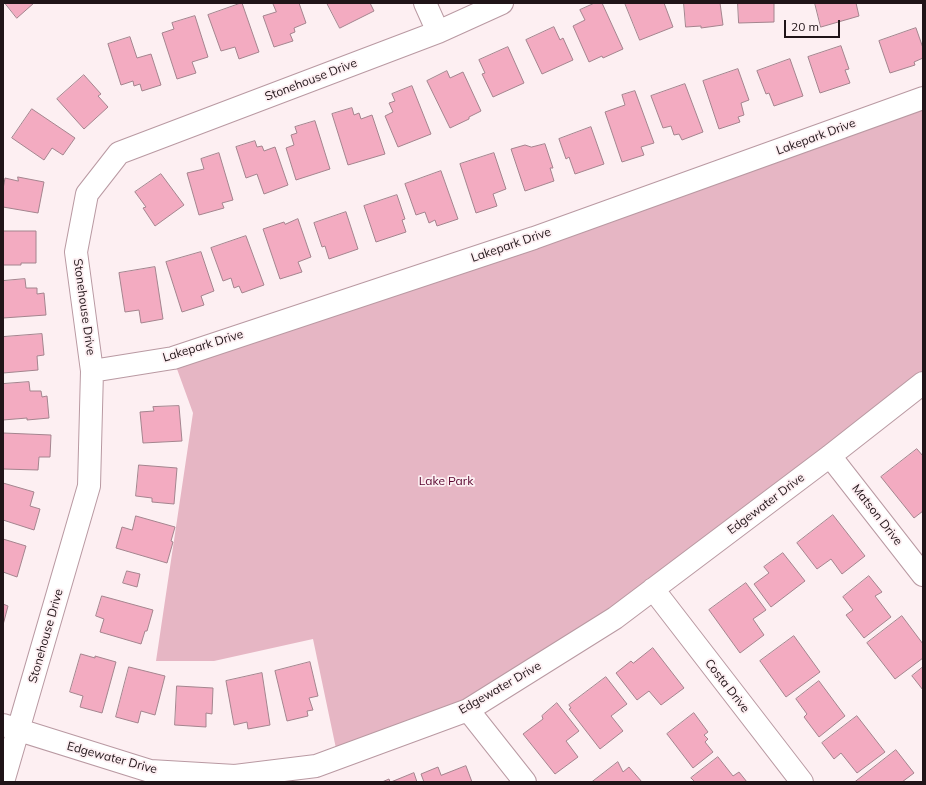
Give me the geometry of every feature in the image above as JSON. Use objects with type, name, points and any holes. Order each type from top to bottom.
[{"type":"street","points":[[425,3],[438,32]]},
{"type":"street","name":"Stonehouse Drive","points":[[3,782],[11,728],[89,486],[92,371],[76,252],[88,194],[119,153],[438,32],[502,3]]},
{"type":"street","name":"Lakepark Drive","points":[[92,371],[173,358],[534,238],[923,98]]},
{"type":"street","name":"Edgewater Drive","points":[[11,728],[150,771],[235,776],[316,766],[468,710],[615,618],[830,456],[923,383]]},
{"type":"street","name":"Matson Drive","points":[[830,456],[923,575]]},
{"type":"street","name":"Costa Drive","points":[[653,590],[802,782]]},
{"type":"street","points":[[468,710],[525,782]]},
{"type":"green space","name":"Lake Park","points":[[923,98],[923,383],[468,710],[338,758],[313,639],[214,661],[156,661],[193,413],[173,358]]},
{"type":"building","points":[[5,3],[34,3],[17,18]]},
{"type":"building","points":[[242,3],[259,52],[239,59],[235,47],[221,51],[208,15]]},
{"type":"building","points":[[273,3],[299,3],[306,23],[294,28],[295,32],[290,34],[293,41],[274,47],[263,16],[276,12]]},
{"type":"building","points":[[327,3],[370,3],[374,11],[340,28]]},
{"type":"building","points":[[595,3],[602,3],[623,49],[603,58],[602,56],[589,62],[573,26],[585,20],[580,10]]},
{"type":"building","points":[[625,3],[664,3],[673,27],[640,40]]},
{"type":"building","points":[[684,3],[720,3],[723,25],[701,28],[701,26],[686,27]]},
{"type":"building","points":[[738,3],[774,3],[774,22],[739,23]]},
{"type":"building","points":[[815,3],[856,3],[859,16],[821,27]]},
{"type":"building","points":[[195,16],[208,57],[192,62],[196,73],[177,79],[162,33],[174,29],[172,23]]},
{"type":"building","points":[[554,27],[560,40],[563,38],[573,60],[542,74],[526,40]]},
{"type":"building","points":[[916,28],[923,48],[923,58],[914,62],[915,65],[890,73],[879,41]]},
{"type":"building","points":[[130,37],[137,58],[151,54],[161,85],[142,91],[140,84],[134,86],[133,81],[121,85],[108,44]]},
{"type":"building","points":[[841,46],[849,69],[845,70],[850,83],[820,93],[808,57]]},
{"type":"building","points":[[508,47],[524,83],[493,97],[482,74],[485,73],[479,60]]},
{"type":"building","points":[[790,59],[803,96],[774,106],[769,93],[766,94],[757,71]]},
{"type":"building","points":[[738,69],[749,100],[741,103],[744,115],[738,117],[740,122],[719,129],[703,81]]},
{"type":"building","points":[[447,71],[450,78],[463,72],[481,111],[469,117],[469,119],[450,128],[427,81]]},
{"type":"building","points":[[84,75],[101,94],[98,96],[108,107],[84,129],[57,99]]},
{"type":"building","points":[[685,84],[703,132],[682,140],[679,134],[674,135],[671,126],[663,128],[651,96]]},
{"type":"building","points":[[412,86],[431,134],[398,147],[385,116],[393,112],[389,103],[395,101],[392,94]]},
{"type":"building","points":[[635,91],[654,143],[641,147],[644,155],[622,162],[605,112],[625,105],[622,95]]},
{"type":"building","points":[[352,108],[354,115],[359,113],[361,119],[372,115],[385,154],[348,165],[332,114]]},
{"type":"building","points":[[32,109],[75,138],[63,155],[52,148],[44,160],[12,138]]},
{"type":"building","points":[[315,121],[330,169],[296,180],[286,148],[294,145],[291,135],[297,133],[295,127]]},
{"type":"building","points":[[591,127],[604,164],[575,174],[569,157],[566,159],[559,139]]},
{"type":"building","points":[[255,141],[257,147],[262,146],[264,151],[275,147],[288,185],[264,194],[257,174],[246,178],[236,147]]},
{"type":"building","points":[[545,144],[553,168],[550,168],[554,181],[525,191],[511,149],[525,145],[531,147]]},
{"type":"building","points":[[219,153],[233,200],[222,203],[224,208],[199,215],[187,173],[204,169],[201,159]]},
{"type":"building","points":[[494,153],[506,189],[493,194],[497,206],[476,213],[460,164]]},
{"type":"building","points":[[441,171],[458,219],[437,226],[435,220],[429,223],[425,212],[416,215],[405,184]]},
{"type":"building","points":[[161,174],[184,205],[155,226],[143,208],[146,207],[135,192]]},
{"type":"building","points":[[18,177],[44,182],[38,213],[3,207],[3,189],[5,178],[18,181]]},
{"type":"building","points":[[397,195],[405,219],[402,220],[406,232],[376,242],[364,206]]},
{"type":"building","points":[[346,212],[358,249],[329,259],[325,246],[322,247],[314,223]]},
{"type":"building","points":[[298,219],[311,257],[298,262],[302,272],[280,279],[263,229],[284,222],[285,224]]},
{"type":"building","points":[[3,231],[36,231],[36,263],[3,265]]},
{"type":"building","points":[[246,236],[264,285],[242,293],[239,286],[234,288],[231,278],[223,281],[211,248]]},
{"type":"building","points":[[201,252],[214,291],[201,296],[204,305],[182,312],[166,262]]},
{"type":"building","points":[[155,267],[163,319],[141,323],[139,310],[125,312],[119,273]]},
{"type":"building","points":[[25,279],[26,288],[37,288],[37,294],[44,293],[46,315],[3,318],[3,281]]},
{"type":"building","points":[[42,334],[44,355],[37,356],[38,370],[3,373],[3,337]]},
{"type":"building","points":[[29,382],[30,391],[41,391],[42,397],[47,396],[49,418],[3,420],[3,384]]},
{"type":"building","points":[[179,406],[182,441],[143,443],[140,412],[154,411],[153,407]]},
{"type":"building","points":[[3,433],[51,435],[50,457],[39,457],[38,470],[3,469]]},
{"type":"building","points":[[917,449],[923,456],[923,511],[914,518],[881,477]]},
{"type":"building","points":[[139,465],[177,468],[174,504],[152,502],[152,498],[136,496]]},
{"type":"building","points":[[3,483],[34,492],[30,506],[40,509],[34,530],[3,520]]},
{"type":"building","points":[[833,515],[865,556],[842,574],[831,559],[817,569],[797,543]]},
{"type":"building","points":[[136,516],[175,527],[171,541],[173,542],[167,563],[116,548],[122,527],[132,530]]},
{"type":"building","points":[[3,539],[26,546],[17,577],[3,572]]},
{"type":"building","points":[[783,553],[805,581],[771,607],[754,584],[769,573],[764,567]]},
{"type":"building","points":[[127,571],[140,574],[137,587],[123,583]]},
{"type":"building","points":[[869,576],[882,592],[875,596],[891,617],[864,638],[846,615],[853,610],[843,597]]},
{"type":"building","points":[[746,583],[766,610],[753,619],[764,635],[740,653],[709,610]]},
{"type":"building","points":[[102,596],[153,610],[147,631],[145,631],[141,644],[100,632],[104,619],[96,616]]},
{"type":"building","points":[[3,604],[8,606],[3,625]]},
{"type":"building","points":[[902,616],[923,644],[923,658],[895,679],[867,643]]},
{"type":"building","points":[[794,636],[820,672],[786,697],[760,661]]},
{"type":"building","points":[[653,648],[684,688],[661,705],[649,691],[637,700],[616,673],[631,661],[633,663]]},
{"type":"building","points":[[81,654],[116,662],[102,713],[80,707],[83,696],[70,692]]},
{"type":"building","points":[[310,662],[318,696],[309,698],[313,710],[307,711],[308,716],[287,721],[275,671]]},
{"type":"building","points":[[129,667],[165,676],[155,715],[141,711],[138,723],[116,717]]},
{"type":"building","points":[[923,667],[923,690],[912,676]]},
{"type":"building","points":[[262,673],[270,725],[248,729],[247,722],[234,725],[226,681]]},
{"type":"building","points":[[606,677],[627,704],[611,716],[623,731],[600,749],[569,709],[571,708],[569,705]]},
{"type":"building","points":[[819,681],[845,716],[819,737],[804,717],[807,714],[796,699]]},
{"type":"building","points":[[177,686],[213,688],[212,714],[206,713],[206,727],[175,725]]},
{"type":"building","points":[[557,703],[579,731],[566,741],[578,757],[555,774],[523,734],[543,719],[542,716]]},
{"type":"building","points":[[694,713],[708,732],[704,735],[708,739],[705,742],[713,752],[693,768],[667,734]]},
{"type":"building","points":[[857,716],[885,752],[857,773],[841,753],[834,759],[822,743]]},
{"type":"building","points":[[896,750],[914,773],[902,782],[855,782]]},
{"type":"building","points":[[718,757],[733,776],[739,772],[747,782],[695,782],[691,778]]},
{"type":"building","points":[[618,762],[623,772],[629,767],[642,782],[592,782]]},
{"type":"building","points":[[466,766],[472,782],[424,782],[421,774],[438,767],[441,775]]},
{"type":"building","points":[[414,773],[417,782],[390,782]]},
{"type":"building","points":[[389,779],[390,782],[382,782]]}]
